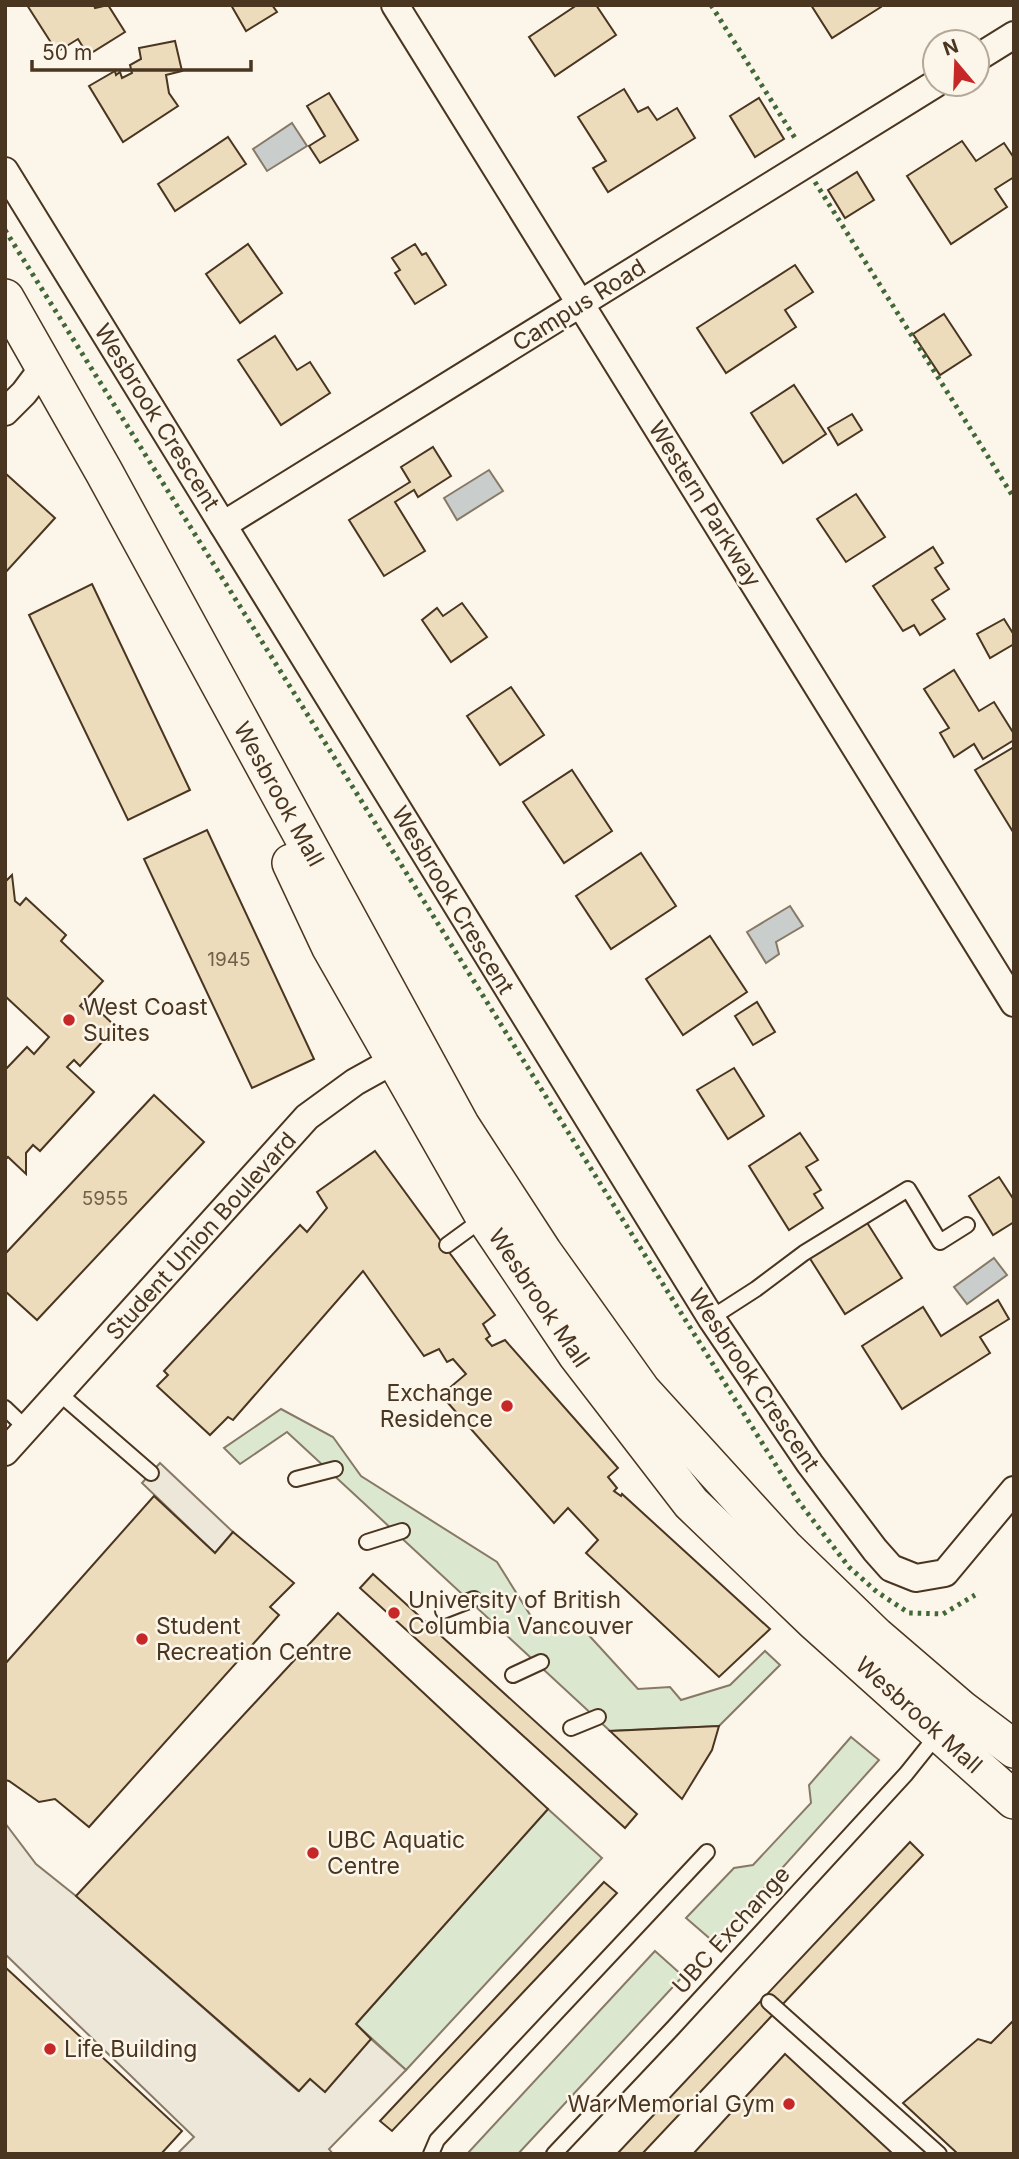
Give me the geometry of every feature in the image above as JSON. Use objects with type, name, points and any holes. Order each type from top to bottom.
[{"type":"main road","name":"Wesbrook Mall","points":[[5,298],[45,365],[219,684],[250,782],[330,946],[406,1053],[497,1209],[577,1355],[691,1503],[814,1621],[950,1722],[1014,1749]]},
{"type":"main road","name":"Wesbrook Mall","points":[[950,1722],[1014,1800]]},
{"type":"street","name":"Western Parkway","points":[[396,5],[1014,1003]]},
{"type":"street","points":[[991,49],[1014,35]]},
{"type":"street","name":"Campus Road","points":[[223,525],[921,93]]},
{"type":"street","name":"Wesbrook Crescent","points":[[5,171],[710,1318],[810,1464],[875,1550],[891,1568],[916,1578],[945,1573],[1014,1490]]},
{"type":"street","points":[[5,412],[24,393],[45,365]]},
{"type":"street","name":"Student Union Boulevard","points":[[5,1452],[307,1117],[355,1082],[406,1053]]},
{"type":"lane","points":[[710,1318],[756,1289],[804,1253],[908,1189],[940,1242],[967,1225]]},
{"type":"lane","points":[[447,1245],[497,1209]]},
{"type":"lane","points":[[60,1394],[151,1473]]},
{"type":"lane","points":[[5,1408],[27,1429]]},
{"type":"lane","points":[[296,1479],[335,1469]]},
{"type":"lane","points":[[367,1542],[402,1531]]},
{"type":"lane","points":[[443,1611],[474,1599]]},
{"type":"lane","points":[[513,1675],[541,1662]]},
{"type":"lane","points":[[571,1728],[598,1717]]},
{"type":"lane","name":"UBC Exchange","points":[[554,2154],[674,2028],[906,1774],[950,1722]]},
{"type":"lane","points":[[431,2154],[437,2140],[707,1852]]},
{"type":"lane","points":[[769,2002],[939,2154]]},
{"type":"green space","points":[[281,1409],[333,1437],[361,1476],[497,1562],[534,1621],[585,1631],[638,1689],[670,1687],[681,1700],[730,1685],[765,1651],[780,1665],[719,1726],[610,1731],[287,1432],[240,1464],[224,1448]]},
{"type":"green space","points":[[851,1737],[879,1760],[715,1943],[686,1918],[734,1868],[753,1865],[811,1803],[809,1785]]},
{"type":"green space","points":[[548,1809],[602,1858],[406,2070],[356,2024]]},
{"type":"green space","points":[[655,1951],[683,1976],[518,2154],[467,2154]]},
{"type":"shaded area","points":[[292,123],[307,146],[267,171],[253,149]]},
{"type":"shaded area","points":[[489,470],[503,491],[457,520],[444,498]]},
{"type":"shaded area","points":[[790,906],[803,926],[776,942],[779,954],[766,963],[747,932]]},
{"type":"shaded area","points":[[994,1258],[1007,1275],[967,1304],[954,1287]]},
{"type":"shaded area","points":[[160,1463],[233,1532],[215,1553],[142,1483]]},
{"type":"shaded area","points":[[5,1823],[36,1864],[298,2091],[310,2079],[371,2039],[406,2070],[329,2149],[333,2154],[177,2154],[194,2137],[5,1954]]},
{"type":"building","points":[[27,5],[94,5],[95,8],[108,5],[125,32],[88,55],[78,39],[57,52]]},
{"type":"building","points":[[231,5],[272,5],[277,12],[246,31]]},
{"type":"building","points":[[577,5],[596,5],[616,35],[555,76],[529,37]]},
{"type":"building","points":[[811,5],[880,5],[881,7],[832,38]]},
{"type":"building","points":[[175,41],[182,71],[166,75],[169,93],[178,106],[123,142],[89,86],[115,71],[116,75],[120,72],[122,78],[132,73],[130,65],[141,59],[139,48]]},
{"type":"building","points":[[624,89],[638,112],[648,107],[657,120],[677,108],[695,138],[608,192],[593,168],[606,161],[578,117]]},
{"type":"building","points":[[329,93],[358,140],[320,163],[309,146],[325,136],[307,106]]},
{"type":"building","points":[[759,98],[784,139],[755,157],[730,116]]},
{"type":"building","points":[[228,137],[246,164],[175,211],[158,184]]},
{"type":"building","points":[[962,141],[976,161],[1004,143],[1014,158],[1014,177],[995,189],[1007,207],[951,244],[907,176]]},
{"type":"building","points":[[857,172],[874,200],[845,218],[828,190]]},
{"type":"building","points":[[248,244],[282,293],[240,323],[206,274]]},
{"type":"building","points":[[415,244],[422,255],[426,253],[446,285],[415,304],[395,273],[400,270],[392,258]]},
{"type":"building","points":[[795,265],[813,292],[785,310],[796,327],[726,373],[697,328]]},
{"type":"building","points":[[944,314],[971,355],[940,375],[913,334]]},
{"type":"building","points":[[275,336],[297,370],[310,362],[330,393],[281,425],[238,360]]},
{"type":"building","points":[[794,385],[826,434],[783,463],[751,413]]},
{"type":"building","points":[[852,414],[862,430],[838,445],[828,428]]},
{"type":"building","points":[[433,447],[451,476],[418,497],[414,490],[395,502],[425,551],[384,576],[349,520],[410,482],[401,467]]},
{"type":"building","points":[[5,473],[55,518],[5,573]]},
{"type":"building","points":[[856,494],[885,537],[846,562],[817,519]]},
{"type":"building","points":[[933,547],[943,563],[935,568],[949,589],[932,600],[945,619],[920,635],[914,625],[903,631],[873,586]]},
{"type":"building","points":[[92,584],[190,790],[128,820],[29,615]]},
{"type":"building","points":[[462,603],[487,637],[451,662],[422,620],[437,608],[443,616]]},
{"type":"building","points":[[1004,619],[1014,635],[1014,644],[990,658],[977,634]]},
{"type":"building","points":[[954,670],[979,711],[994,702],[1014,734],[1014,740],[983,759],[974,744],[954,757],[940,733],[949,728],[924,689]]},
{"type":"building","points":[[511,687],[544,735],[500,765],[467,716]]},
{"type":"building","points":[[1014,747],[1014,831],[1013,832],[975,770]]},
{"type":"building","points":[[572,770],[612,831],[564,863],[523,802]]},
{"type":"building","points":[[207,830],[314,1059],[252,1088],[144,859]]},
{"type":"building","points":[[641,853],[676,906],[611,949],[576,896]]},
{"type":"building","name":"West Coast Suites","points":[[12,875],[15,901],[20,905],[26,898],[66,935],[61,941],[103,981],[80,1006],[87,1012],[94,1006],[116,1027],[80,1066],[74,1060],[67,1067],[94,1092],[40,1151],[33,1145],[26,1153],[26,1174],[8,1157],[5,1160],[5,1070],[27,1047],[34,1054],[49,1037],[5,996],[5,882]]},
{"type":"building","points":[[710,936],[747,992],[683,1035],[646,979]]},
{"type":"building","points":[[757,1002],[775,1032],[753,1045],[735,1016]]},
{"type":"building","points":[[734,1068],[764,1116],[728,1139],[697,1090]]},
{"type":"building","points":[[154,1095],[204,1142],[37,1320],[5,1291],[5,1254]]},
{"type":"building","points":[[800,1133],[818,1160],[806,1167],[821,1190],[814,1194],[823,1208],[789,1230],[749,1166]]},
{"type":"building","name":"Exchange Residence","points":[[375,1151],[495,1315],[483,1324],[490,1336],[486,1339],[492,1346],[505,1340],[618,1468],[608,1477],[617,1488],[614,1491],[621,1496],[622,1494],[770,1629],[719,1677],[586,1553],[598,1540],[568,1508],[554,1523],[441,1395],[466,1374],[453,1359],[447,1362],[439,1349],[424,1356],[363,1271],[233,1420],[228,1417],[210,1435],[157,1386],[168,1375],[164,1371],[300,1225],[307,1232],[327,1208],[317,1192]]},
{"type":"building","points":[[999,1177],[1014,1200],[1014,1222],[993,1235],[969,1196]]},
{"type":"building","points":[[866,1221],[902,1278],[845,1314],[809,1257]]},
{"type":"building","points":[[998,1300],[1009,1319],[980,1337],[990,1353],[902,1409],[862,1346],[923,1307],[941,1336]]},
{"type":"building","name":"Student Recreation Centre","points":[[154,1496],[215,1553],[233,1532],[294,1583],[270,1607],[279,1615],[89,1827],[55,1799],[39,1802],[5,1780],[5,1664]]},
{"type":"building","points":[[373,1574],[637,1814],[625,1828],[360,1588]]},
{"type":"building","name":"UBC Aquatic Centre","points":[[338,1613],[548,1809],[356,2024],[371,2039],[325,2092],[310,2079],[299,2091],[76,1896]]},
{"type":"building","points":[[719,1726],[712,1750],[682,1799],[610,1731]]},
{"type":"building","points":[[910,1842],[923,1855],[642,2154],[617,2154]]},
{"type":"building","points":[[604,1882],[617,1893],[392,2131],[380,2121]]},
{"type":"building","name":"Life Building","points":[[5,1967],[182,2131],[161,2154],[5,2154]]},
{"type":"building","points":[[1014,2020],[1014,2154],[958,2154],[903,2103],[978,2039],[991,2043]]},
{"type":"building","name":"War Memorial Gym","points":[[785,2054],[893,2154],[693,2154]]},
{"type":"hedge","points":[[711,5],[795,138]]},
{"type":"hedge","points":[[815,182],[1014,498]]},
{"type":"hedge","points":[[5,230],[799,1502],[849,1567],[877,1592],[909,1613],[943,1614],[975,1595]]},
{"type":"place","name":"West Coast Suites","points":[[69,1020]]},
{"type":"place","name":"Exchange Residence","points":[[507,1406]]},
{"type":"place","name":"University of British Columbia Vancouver","points":[[394,1613]]},
{"type":"place","name":"Student Recreation Centre","points":[[142,1639]]},
{"type":"place","name":"UBC Aquatic Centre","points":[[313,1853]]},
{"type":"place","name":"Life Building","points":[[50,2049]]},
{"type":"place","name":"War Memorial Gym","points":[[789,2104]]}]
